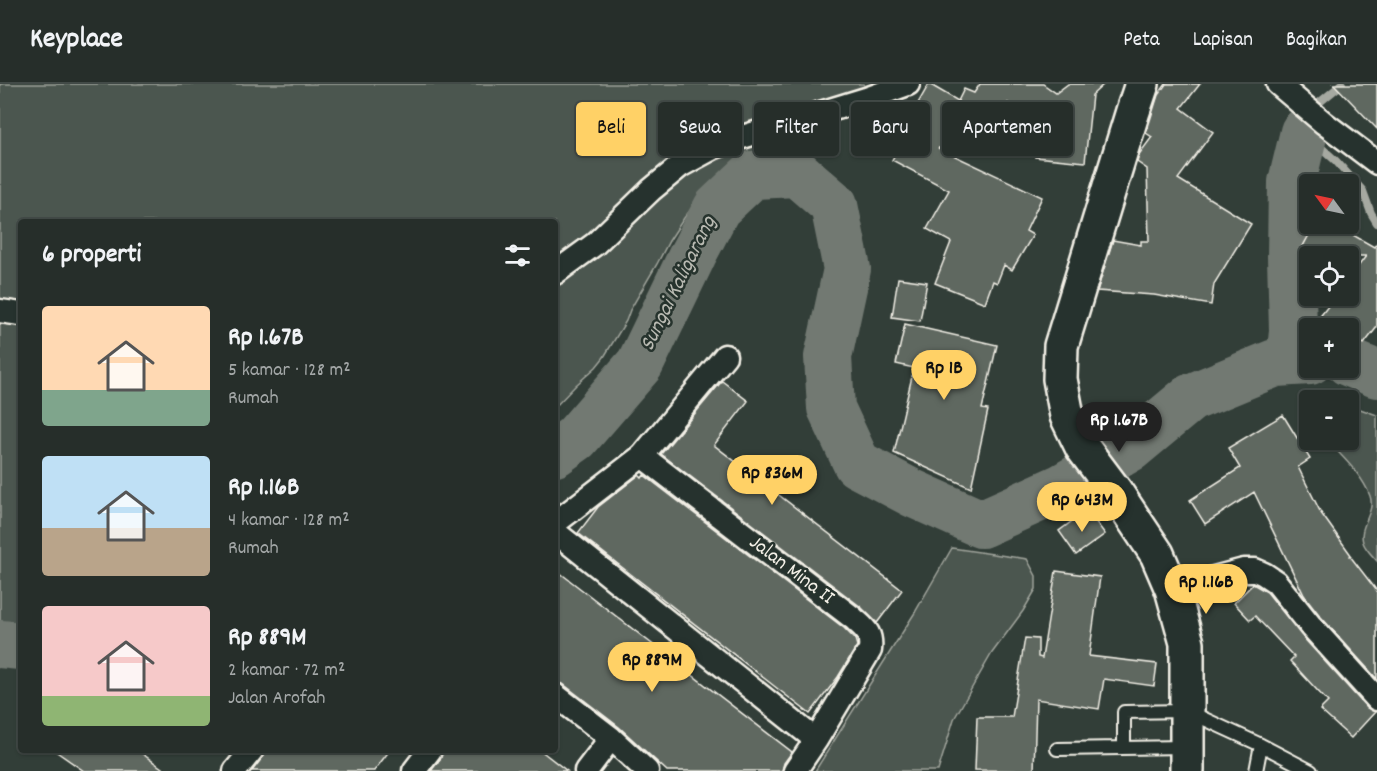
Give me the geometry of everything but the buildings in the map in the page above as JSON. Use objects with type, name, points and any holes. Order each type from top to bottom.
[{"type":"main road","points":[[1142,84],[1061,346],[1060,378],[1067,416],[1082,447],[1158,554],[1172,589],[1187,643],[1187,759]]},
{"type":"street","points":[[558,271],[595,244],[680,165],[739,138],[908,84]]},
{"type":"street","points":[[1278,84],[1377,163]]},
{"type":"street","points":[[0,311],[18,314]]},
{"type":"street","points":[[558,521],[642,456],[725,356]]},
{"type":"street","name":"Jalan Mina II","points":[[642,456],[853,618],[865,630],[871,640],[870,650],[816,740]]},
{"type":"street","points":[[558,534],[816,740],[795,771]]},
{"type":"street","points":[[1172,589],[1244,570],[1255,570],[1264,574],[1276,582],[1311,626],[1377,699]]},
{"type":"street","points":[[558,697],[611,738],[647,771]]},
{"type":"street","points":[[586,771],[611,738]]},
{"type":"street","points":[[235,771],[250,753]]},
{"type":"street","points":[[414,771],[428,753]]},
{"type":"lane","points":[[1124,748],[1124,712],[1187,711],[1262,745],[1311,771]]},
{"type":"lane","points":[[1256,771],[1262,745]]},
{"type":"lane","points":[[1057,749],[1124,748],[1187,759]]},
{"type":"shaded area","points":[[0,84],[864,84],[864,96],[843,107],[839,113],[839,102],[754,102],[754,155],[739,160],[729,167],[684,218],[604,357],[558,404],[558,219],[18,219],[18,638],[0,634]]},
{"type":"shaded area","points":[[1359,409],[1377,415],[1377,561],[1365,547],[1362,536],[1371,508],[1370,496],[1357,473],[1336,450],[1359,450]]},
{"type":"shaded area","points":[[952,548],[1027,559],[1036,576],[1036,589],[992,653],[954,719],[938,771],[815,771],[914,614]]},
{"type":"waterway","points":[[1342,84],[1320,102],[1304,132],[1336,161],[1363,191],[1377,223]]},
{"type":"waterway","points":[[1290,362],[1293,331],[1292,182],[1304,132]]},
{"type":"waterway","name":"Sungai Kaligarang","points":[[558,451],[576,438],[640,364],[717,208],[752,175],[797,173],[834,205],[847,269],[828,357],[831,408],[857,464],[912,493],[981,524],[1061,488],[1130,448],[1190,398],[1275,363],[1299,362]]},
{"type":"waterway","name":"Sungai Kaligarang","points":[[1359,367],[1377,374]]},
{"type":"waterway","name":"Sungai Kaligarang","points":[[0,644],[18,646]]}]
